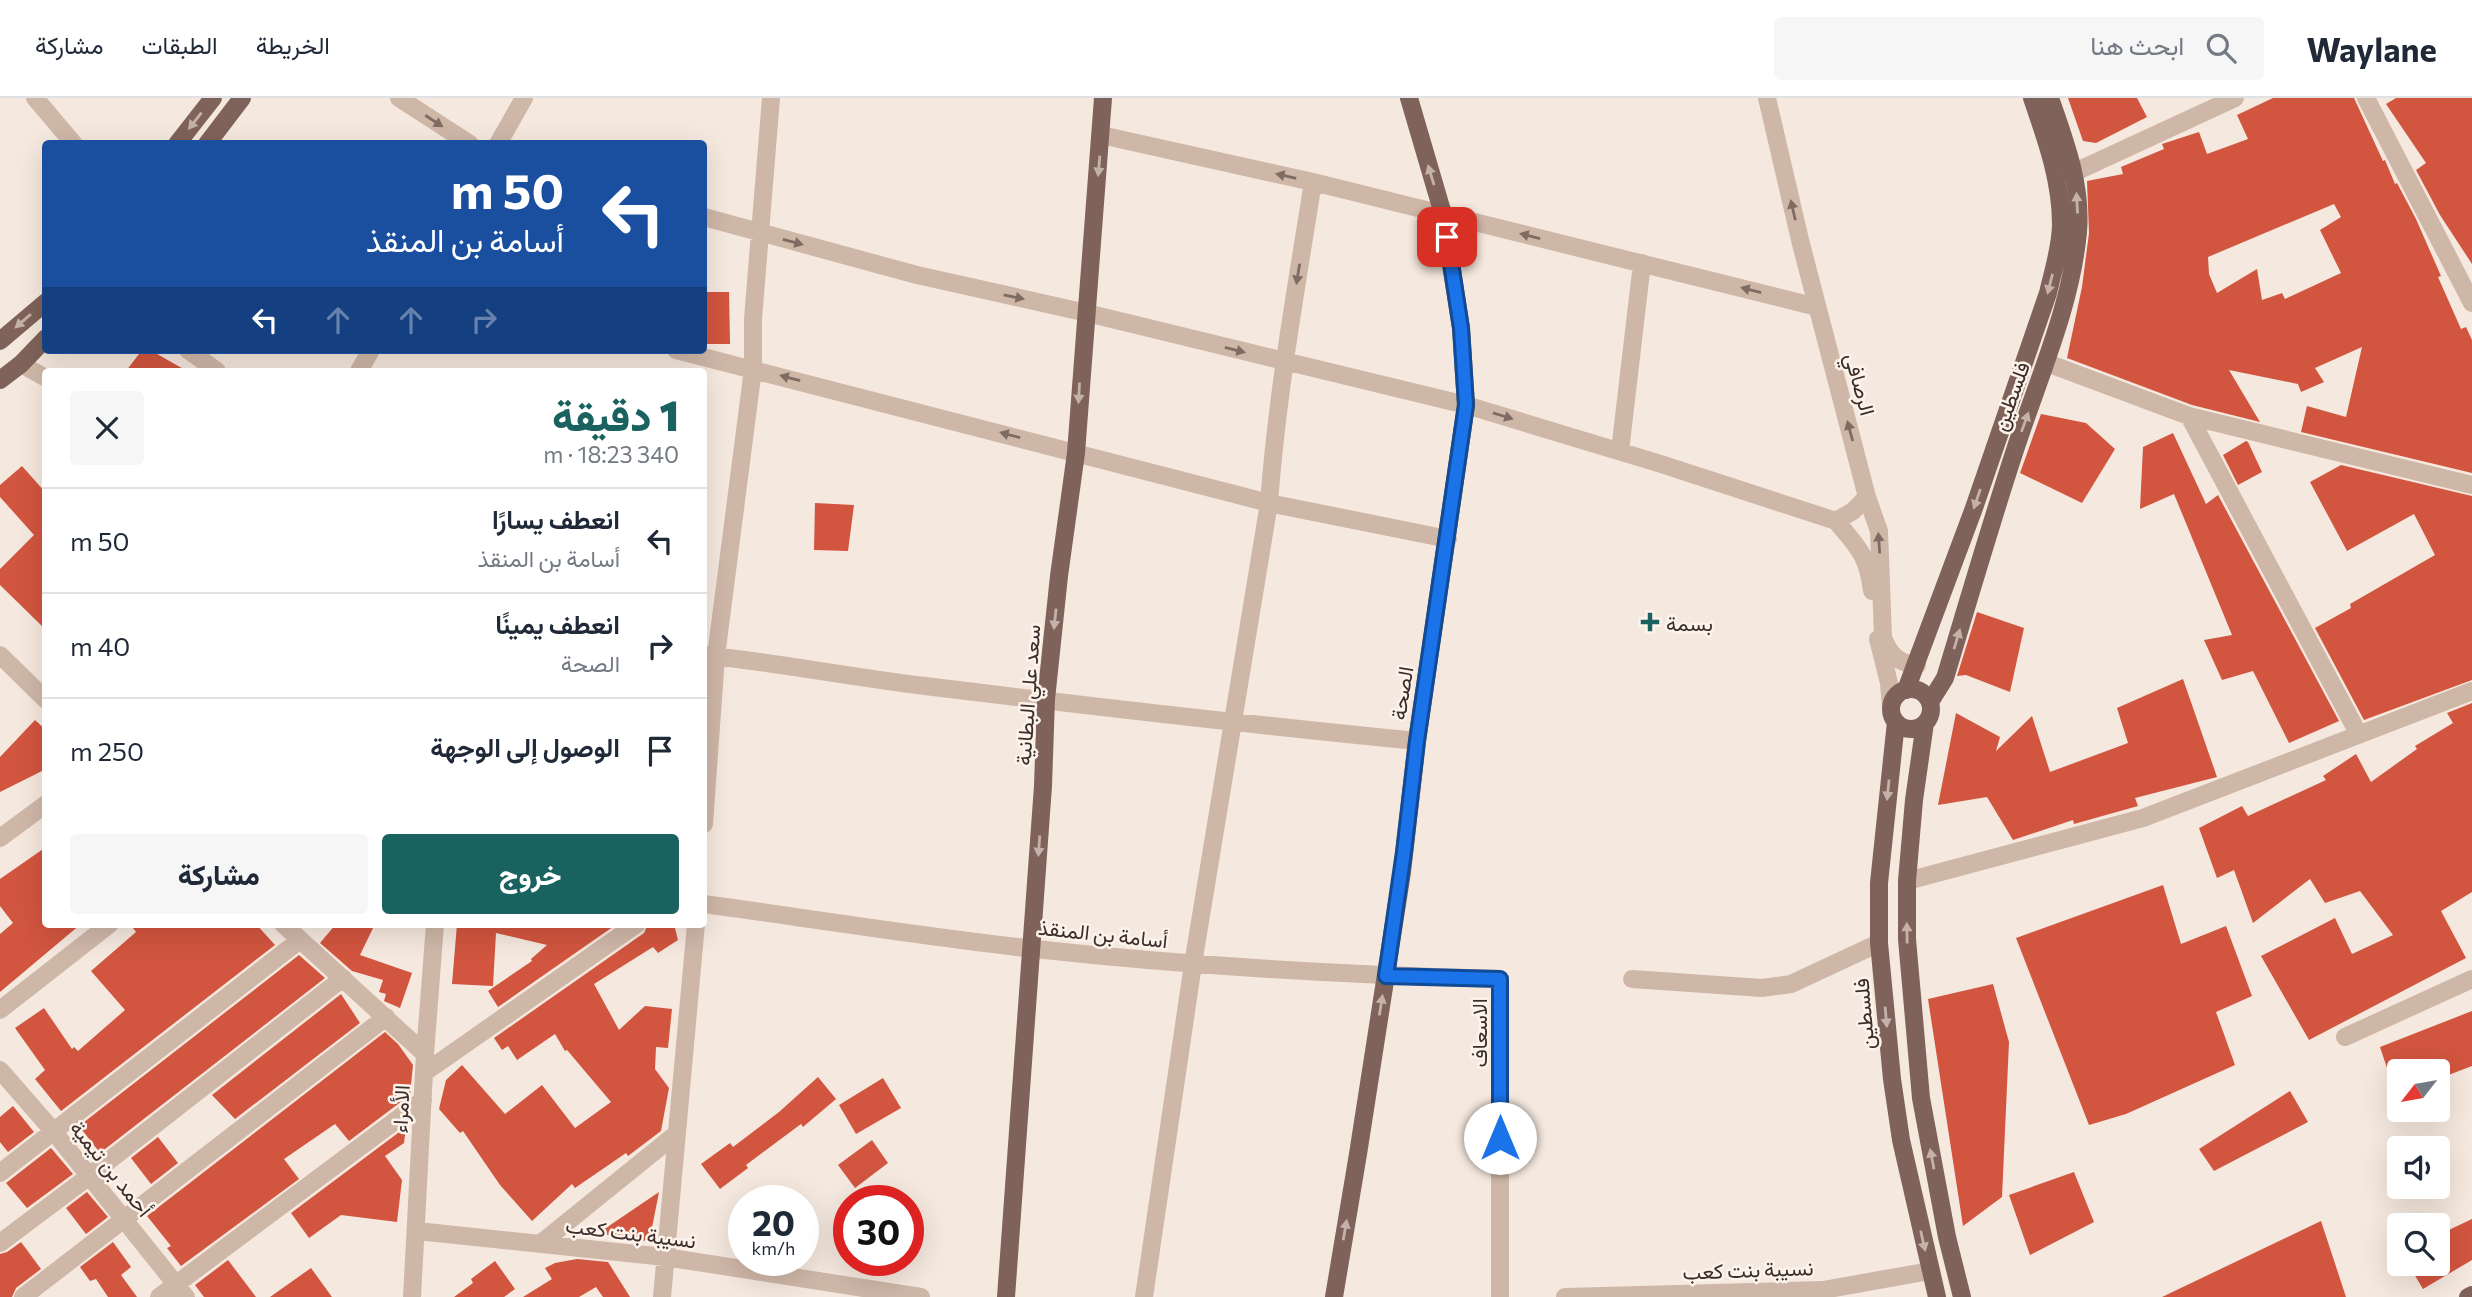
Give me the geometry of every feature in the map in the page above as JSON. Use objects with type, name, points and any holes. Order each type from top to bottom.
[{"type":"main road","points":[[180,140],[213,98]]},
{"type":"main road","points":[[210,140],[242,98]]},
{"type":"main road","name":"سعد علي البطانية","points":[[1006,1297],[1043,786],[1046,699],[1076,453],[1103,98]]},
{"type":"main road","name":"الصحة","points":[[1334,1297],[1405,848],[1417,741],[1466,405],[1461,328],[1443,214],[1409,98]]},
{"type":"main road","name":"فلسطين","points":[[1906,690],[2033,337],[2048,293],[2056,257],[2061,226],[2058,183],[2032,98]]},
{"type":"main road","name":"فلسطين","points":[[1930,702],[1945,678],[2015,449],[2047,363],[2069,281],[2078,231],[2075,172],[2050,98]]},
{"type":"main road","points":[[0,341],[42,305]]},
{"type":"main road","points":[[0,380],[42,342]]},
{"type":"main road","points":[[1925,723],[1910,729],[1894,715],[1898,694],[1906,690],[1920,691],[1930,702],[1931,709],[1925,723],[1914,800],[1907,881],[1907,939],[1921,1098],[1947,1237],[1962,1297]]},
{"type":"main road","name":"فلسطين","points":[[1894,715],[1879,883],[1879,943],[1897,1115],[1937,1297]]},
{"type":"street","points":[[35,98],[71,140]]},
{"type":"street","points":[[399,98],[464,140]]},
{"type":"street","points":[[500,140],[524,98]]},
{"type":"street","points":[[707,740],[710,655],[753,369],[754,319],[771,98]]},
{"type":"street","name":"الرصافي","points":[[1768,98],[1817,307],[1867,497],[1879,531],[1883,637],[1895,657],[1917,665]]},
{"type":"street","points":[[2075,172],[2235,98]]},
{"type":"street","points":[[2366,98],[2472,303]]},
{"type":"street","points":[[1101,135],[1313,182],[1817,307]]},
{"type":"street","points":[[1144,1297],[1193,964],[1269,503],[1284,362],[1313,182]]},
{"type":"street","points":[[707,218],[917,275],[1087,313],[1466,405],[1836,521],[1862,552],[1867,563],[1878,639],[1894,715]]},
{"type":"street","points":[[1620,452],[1642,263]]},
{"type":"street","points":[[194,354],[213,368]]},
{"type":"street","points":[[692,354],[1269,503],[1448,539]]},
{"type":"street","points":[[21,363],[42,376]]},
{"type":"street","points":[[2047,363],[2189,416],[2472,485]]},
{"type":"street","points":[[2189,416],[2358,733]]},
{"type":"street","points":[[1836,521],[1867,497]]},
{"type":"street","points":[[0,655],[42,695]]},
{"type":"street","points":[[710,655],[923,686],[1046,699],[1139,713],[1417,741]]},
{"type":"street","points":[[1907,881],[2143,818],[2472,691]]},
{"type":"street","points":[[0,838],[42,807]]},
{"type":"street","name":"أسامة بن المنقذ","points":[[707,904],[1032,949],[1193,964],[1386,976],[1500,979]]},
{"type":"street","points":[[0,1010],[105,928]]},
{"type":"street","points":[[287,928],[425,1054]]},
{"type":"street","name":"الأمراء","points":[[412,1297],[435,928]]},
{"type":"street","points":[[424,1073],[631,928]]},
{"type":"street","points":[[662,1297],[696,928]]},
{"type":"street","points":[[0,1173],[300,940]]},
{"type":"street","points":[[1632,979],[1779,987],[1879,943]]},
{"type":"street","points":[[0,1243],[343,978]]},
{"type":"street","name":"الاسعاف","points":[[1500,979],[1500,1297]]},
{"type":"street","points":[[2345,1038],[2472,979]]},
{"type":"street","points":[[23,1297],[387,1017]]},
{"type":"street","name":"أحمد بن تيمية","points":[[0,1070],[54,1132],[181,1291]]},
{"type":"street","points":[[159,1297],[181,1291],[423,1100]]},
{"type":"street","points":[[540,1244],[676,1134]]},
{"type":"street","name":"نسيبة بنت كعب","points":[[418,1231],[665,1257],[921,1297]]},
{"type":"street","name":"نسيبة بنت كعب","points":[[1565,1297],[1823,1294],[1930,1271]]},
{"type":"building","points":[[2068,98],[2137,98],[2147,117],[2096,143],[2083,141]]},
{"type":"building","points":[[2273,98],[2354,98],[2383,161],[2385,160],[2395,184],[2397,183],[2416,219],[2461,329],[2466,327],[2472,340],[2472,473],[2301,432],[2307,406],[2346,417],[2362,347],[2315,368],[2324,382],[2301,392],[2298,384],[2229,370],[2260,422],[2192,405],[2067,358],[2082,287],[2089,233],[2087,181],[2123,174],[2121,167],[2164,149],[2162,144],[2199,132],[2207,154],[2248,139],[2237,115]],"holes":[[[2334,204],[2341,217],[2320,230],[2341,273],[2285,299],[2282,293],[2262,300],[2257,269],[2217,293],[2209,274],[2208,257]]]},
{"type":"building","points":[[2396,98],[2472,98],[2472,264],[2440,215],[2416,170],[2426,163],[2386,104]]},
{"type":"building","points":[[707,292],[729,292],[730,344],[707,344]]},
{"type":"building","points":[[139,354],[157,354],[182,368],[128,368]]},
{"type":"building","points":[[2041,414],[2086,423],[2115,449],[2082,503],[2020,473]]},
{"type":"building","points":[[2173,433],[2206,504],[2218,495],[2339,721],[2289,743],[2253,671],[2222,680],[2204,640],[2232,635],[2174,494],[2140,509],[2143,447]]},
{"type":"building","points":[[2246,441],[2262,472],[2238,485],[2223,455]]},
{"type":"building","points":[[2341,465],[2472,496],[2472,680],[2364,720],[2315,628],[2351,608],[2350,604],[2435,555],[2414,514],[2347,551],[2310,482]]},
{"type":"building","points":[[22,466],[42,488],[42,626],[0,585],[0,569],[34,535],[0,497],[0,485]]},
{"type":"building","points":[[815,503],[854,505],[848,551],[814,550]]},
{"type":"building","points":[[1977,612],[2024,628],[2010,692],[1966,675],[1957,676]]},
{"type":"building","points":[[2183,679],[2217,777],[2135,798],[2138,806],[2074,824],[2073,820],[2013,840],[1987,797],[1938,805],[1956,713],[2000,737],[1996,751],[2032,716],[2050,772],[2128,743],[2117,708]]},
{"type":"building","points":[[2472,703],[2472,892],[2441,911],[2466,958],[2309,1040],[2261,956],[2335,918],[2352,954],[2393,935],[2360,891],[2325,903],[2310,879],[2253,923],[2234,870],[2217,878],[2199,828],[2242,806],[2248,816],[2326,780],[2323,776],[2356,754],[2371,782],[2417,749],[2415,746],[2453,723],[2447,713]]},
{"type":"building","points":[[35,720],[42,726],[42,771],[0,792],[0,757]]},
{"type":"building","points":[[42,850],[42,928],[76,928],[0,992],[0,934],[13,923],[0,906],[0,879]]},
{"type":"building","points":[[2163,885],[2181,944],[2226,926],[2252,996],[2216,1012],[2235,1065],[2126,1114],[2089,1125],[2016,938]]},
{"type":"building","points":[[133,928],[260,928],[275,945],[61,1111],[35,1079],[45,1070],[15,1028],[44,1008],[72,1049],[74,1047],[78,1051],[125,1010],[91,971],[136,932]]},
{"type":"building","points":[[333,928],[373,928],[360,955],[412,973],[400,1008],[384,1001],[386,994],[379,992],[383,980],[352,971],[320,943]]},
{"type":"building","points":[[457,928],[611,928],[498,1007],[488,991],[532,961],[547,945],[496,933],[493,986],[452,984]]},
{"type":"building","points":[[646,928],[675,928],[678,940],[658,953],[653,947],[594,984],[619,1030],[645,1006],[672,1009],[668,1048],[656,1047],[655,1069],[669,1088],[661,1131],[628,1156],[626,1153],[575,1188],[572,1184],[532,1221],[500,1185],[463,1131],[460,1133],[439,1109],[446,1080],[462,1065],[505,1114],[542,1085],[575,1128],[611,1102],[567,1050],[565,1051],[555,1034],[517,1060],[508,1046],[502,1050],[494,1038],[644,933]]},
{"type":"building","points":[[299,955],[325,978],[100,1153],[79,1126]]},
{"type":"building","points":[[1993,984],[2009,1042],[2002,1197],[1963,1226],[1928,999]]},
{"type":"building","points":[[341,994],[360,1023],[235,1119],[212,1095]]},
{"type":"building","points":[[2472,1011],[2472,1066],[2450,1074],[2450,1059],[2387,1059],[2387,1068],[2380,1047]]},
{"type":"building","points":[[385,1032],[398,1044],[413,1065],[410,1095],[349,1141],[335,1124],[284,1159],[299,1179],[181,1266],[167,1248],[171,1246],[147,1216]]},
{"type":"building","points":[[818,1077],[836,1099],[803,1127],[801,1124],[746,1165],[748,1168],[720,1189],[701,1164],[730,1143],[733,1147],[779,1112]]},
{"type":"building","points":[[883,1078],[901,1108],[856,1134],[839,1105]]},
{"type":"building","points":[[2290,1091],[2308,1122],[2214,1171],[2199,1149]]},
{"type":"building","points":[[13,1106],[34,1132],[8,1152],[0,1142],[0,1117]]},
{"type":"building","points":[[406,1127],[404,1143],[385,1156],[402,1180],[397,1222],[341,1215],[309,1238],[291,1213]]},
{"type":"building","points":[[158,1137],[178,1163],[151,1184],[131,1158]]},
{"type":"building","points":[[872,1140],[888,1163],[859,1185],[853,1185],[838,1165]]},
{"type":"building","points":[[51,1148],[73,1174],[27,1208],[6,1183]]},
{"type":"building","points":[[2074,1172],[2094,1222],[2030,1255],[2009,1195]]},
{"type":"building","points":[[87,1192],[108,1217],[86,1234],[66,1208]]},
{"type":"building","points":[[659,1192],[650,1238],[639,1243],[600,1232]]},
{"type":"building","points":[[2472,1219],[2472,1260],[2450,1273],[2450,1229]]},
{"type":"building","points":[[2321,1221],[2346,1297],[2162,1297]]},
{"type":"building","points":[[21,1242],[41,1269],[16,1288],[12,1297],[0,1297],[0,1254]]},
{"type":"building","points":[[113,1242],[131,1267],[121,1275],[137,1297],[108,1297],[96,1279],[90,1281],[80,1267]]},
{"type":"building","points":[[577,1259],[608,1262],[630,1297],[603,1297],[596,1287],[579,1297],[523,1297],[552,1279],[545,1268],[555,1263]]},
{"type":"building","points":[[228,1260],[256,1297],[204,1297],[195,1285]]},
{"type":"building","points":[[495,1261],[515,1289],[504,1297],[454,1297],[473,1283],[471,1279]]},
{"type":"building","points":[[311,1268],[332,1297],[270,1297]]},
{"type":"building","points":[[2415,1276],[2445,1276],[2423,1289]]},
{"type":"place","name":"بسمة","points":[[1650,622]]},
{"type":"route","points":[[1447,237],[1461,328],[1466,405],[1386,976],[1500,979],[1500,1138]]}]
